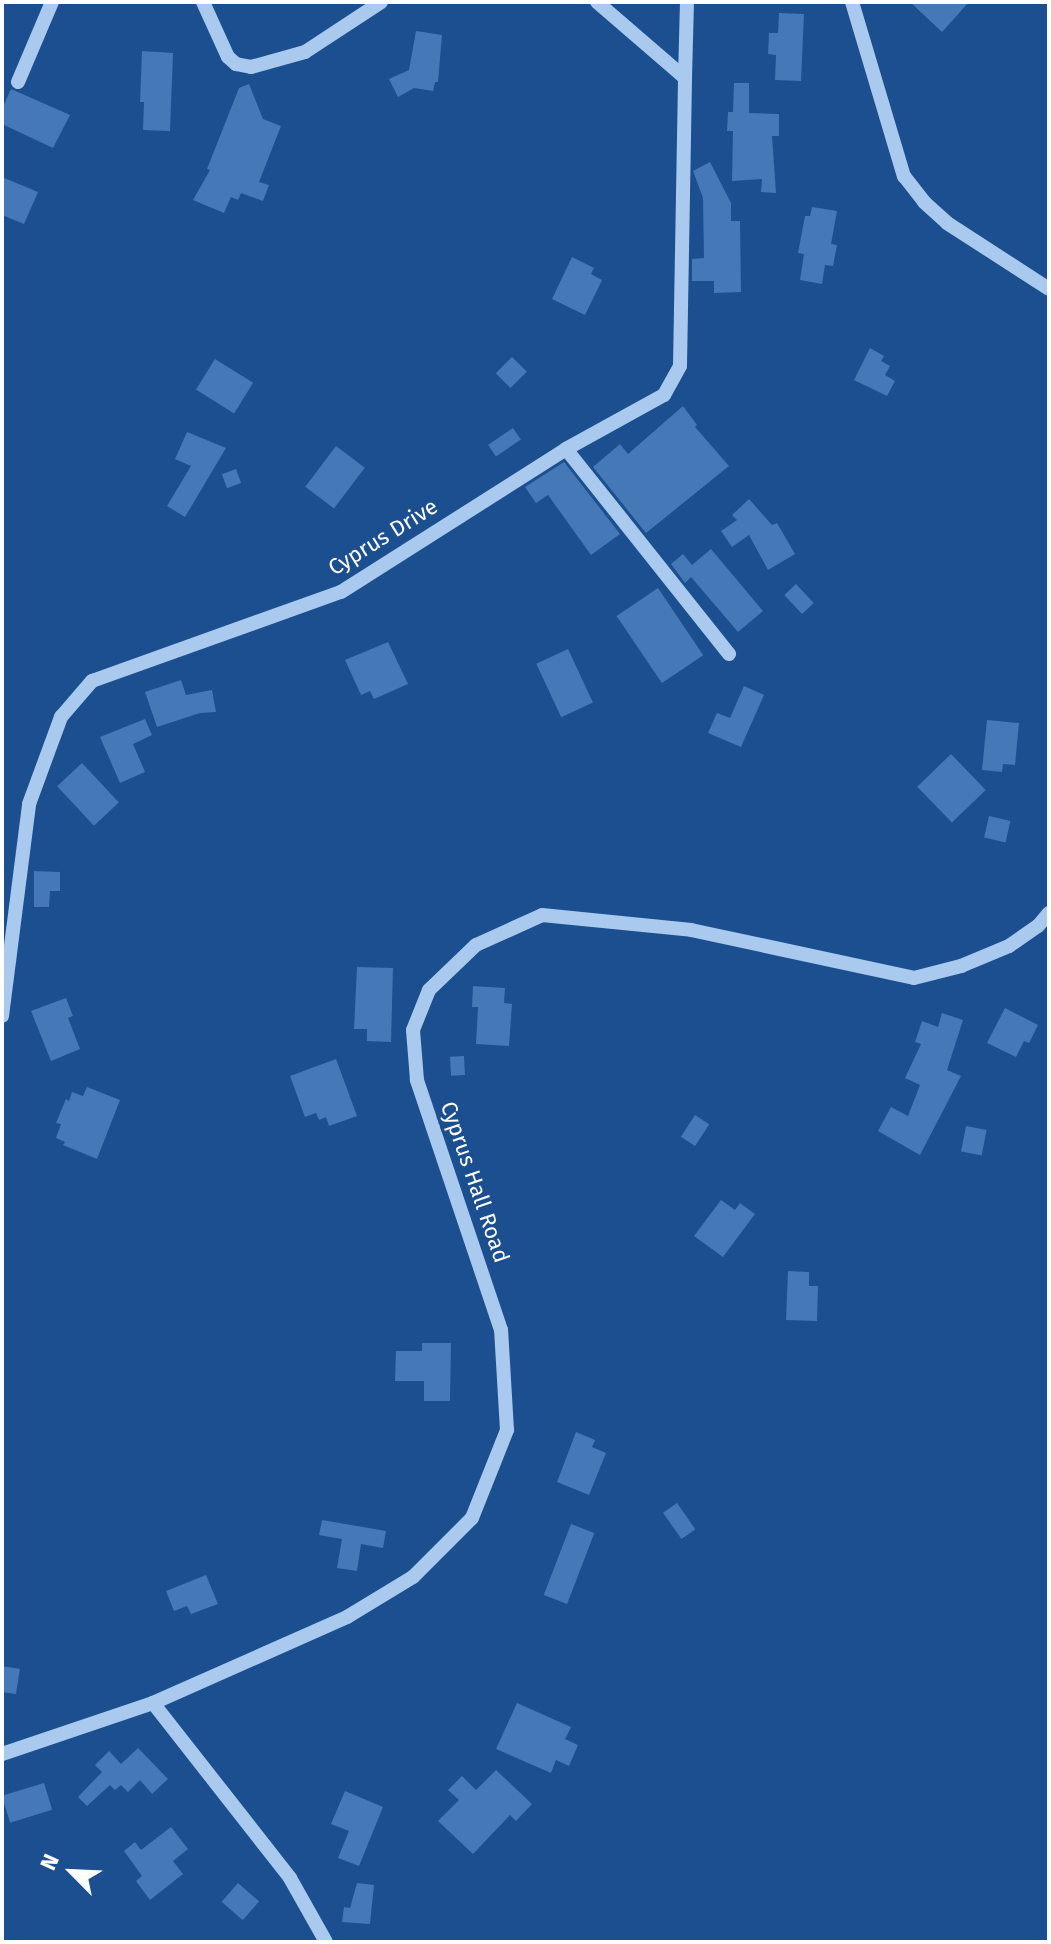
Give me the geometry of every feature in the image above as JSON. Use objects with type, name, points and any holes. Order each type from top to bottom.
[{"type":"street","points":[[18,82],[52,2]]},
{"type":"street","points":[[203,2],[228,57],[236,64],[251,67],[305,52],[381,2]]},
{"type":"street","points":[[597,2],[685,78]]},
{"type":"street","name":"Cyprus Drive","points":[[2,1016],[29,804],[61,717],[92,681],[341,592],[566,449],[664,395],[680,366],[687,2]]},
{"type":"street","points":[[852,2],[904,176],[924,202],[947,223],[1049,289]]},
{"type":"street","points":[[566,449],[729,654]]},
{"type":"street","name":"Cyprus Hall Road","points":[[2,1754],[153,1703],[347,1617],[413,1577],[472,1518],[507,1430],[501,1330],[417,1080],[413,1030],[429,990],[476,945],[542,915],[691,930],[914,978],[961,966],[1009,946],[1038,926],[1049,913]]},
{"type":"street","points":[[153,1703],[290,1878],[326,1942]]},
{"type":"building","points":[[910,2],[969,2],[942,32]]},
{"type":"building","points":[[779,13],[804,14],[801,81],[775,80],[776,55],[768,54],[769,33],[778,33]]},
{"type":"building","points":[[416,31],[442,35],[438,82],[435,82],[433,91],[414,88],[398,97],[389,79],[409,70]]},
{"type":"building","points":[[142,51],[173,53],[170,131],[143,130],[144,102],[140,102]]},
{"type":"building","points":[[734,83],[749,83],[749,113],[779,114],[779,136],[772,136],[776,193],[761,192],[762,179],[732,181],[733,131],[727,131],[728,112],[733,112]]},
{"type":"building","points":[[249,84],[263,119],[281,126],[259,182],[269,185],[263,201],[241,193],[238,200],[231,197],[224,213],[193,200],[210,170],[207,169],[239,88]]},
{"type":"building","points":[[11,89],[70,115],[53,148],[2,124],[2,109]]},
{"type":"building","points":[[710,162],[731,203],[731,221],[740,221],[741,292],[714,293],[714,281],[692,281],[692,259],[704,258],[703,198],[693,171]]},
{"type":"building","points":[[2,177],[38,192],[24,224],[2,215]]},
{"type":"building","points":[[812,207],[837,211],[831,244],[837,245],[833,266],[825,265],[822,284],[800,280],[804,254],[798,253],[805,216],[810,216]]},
{"type":"building","points":[[572,257],[594,268],[591,274],[602,280],[585,315],[552,299]]},
{"type":"building","points":[[870,348],[884,356],[881,361],[890,366],[885,375],[895,381],[887,396],[854,380]]},
{"type":"building","points":[[512,357],[527,372],[511,388],[496,373]]},
{"type":"building","points":[[215,359],[253,383],[234,413],[196,390]]},
{"type":"building","points":[[683,406],[697,425],[695,427],[729,466],[646,533],[593,467],[620,444],[628,454]]},
{"type":"building","points":[[513,428],[521,440],[496,456],[488,445]]},
{"type":"building","points":[[187,432],[226,448],[185,517],[167,506],[191,466],[175,459]]},
{"type":"building","points":[[336,446],[365,468],[334,508],[305,487]]},
{"type":"building","points":[[564,462],[620,534],[591,555],[548,495],[536,503],[525,487]]},
{"type":"building","points":[[236,469],[241,483],[227,488],[222,474]]},
{"type":"building","points":[[749,499],[772,525],[777,523],[795,554],[768,570],[749,535],[732,547],[721,531],[737,520],[732,515]]},
{"type":"building","points":[[711,549],[763,611],[738,632],[691,577],[685,583],[671,564],[683,554],[692,565]]},
{"type":"building","points":[[796,584],[814,603],[802,614],[784,595]]},
{"type":"building","points":[[658,588],[703,655],[662,683],[617,616]]},
{"type":"building","points":[[388,642],[408,684],[374,699],[370,691],[361,695],[345,660]]},
{"type":"building","points":[[568,649],[593,702],[561,717],[536,664]]},
{"type":"building","points":[[181,680],[186,695],[212,690],[216,712],[200,713],[157,727],[145,692]]},
{"type":"building","points":[[744,686],[764,695],[741,747],[708,733],[717,713],[730,718]]},
{"type":"building","points":[[145,719],[152,735],[133,744],[145,772],[120,783],[100,737]]},
{"type":"building","points":[[987,720],[1019,723],[1015,765],[1003,764],[1002,772],[982,770]]},
{"type":"building","points":[[951,754],[986,790],[952,823],[917,787]]},
{"type":"building","points":[[82,763],[119,802],[94,826],[57,786]]},
{"type":"building","points":[[989,816],[1010,821],[1005,842],[984,837]]},
{"type":"building","points":[[34,871],[60,872],[60,891],[50,891],[49,907],[34,907]]},
{"type":"building","points":[[357,967],[393,968],[391,1042],[367,1041],[367,1029],[354,1029]]},
{"type":"building","points":[[473,986],[505,988],[504,1003],[512,1004],[509,1046],[476,1044],[478,1007],[472,1007]]},
{"type":"building","points":[[66,998],[73,1016],[68,1018],[80,1049],[51,1061],[31,1011]]},
{"type":"building","points":[[1005,1008],[1038,1025],[1029,1043],[1024,1041],[1016,1057],[987,1043]]},
{"type":"building","points":[[942,1013],[963,1020],[947,1070],[961,1076],[920,1155],[878,1131],[891,1107],[908,1116],[920,1085],[905,1078],[921,1044],[915,1042],[922,1021],[938,1027]]},
{"type":"building","points":[[464,1056],[465,1075],[451,1076],[450,1057]]},
{"type":"building","points":[[336,1059],[357,1116],[329,1126],[326,1117],[319,1120],[316,1113],[305,1117],[290,1076]]},
{"type":"building","points":[[87,1087],[120,1100],[97,1159],[63,1145],[65,1142],[56,1138],[61,1124],[56,1123],[66,1099],[69,1101],[72,1092],[83,1096]]},
{"type":"building","points":[[695,1115],[709,1124],[695,1146],[681,1137]]},
{"type":"building","points":[[966,1126],[987,1130],[982,1156],[961,1152]]},
{"type":"building","points":[[721,1200],[735,1210],[740,1203],[755,1214],[723,1257],[694,1236]]},
{"type":"building","points":[[788,1271],[809,1272],[809,1286],[818,1286],[817,1321],[786,1320]]},
{"type":"building","points":[[422,1343],[451,1343],[450,1401],[424,1401],[424,1381],[395,1381],[396,1351],[422,1351]]},
{"type":"building","points":[[576,1432],[595,1440],[592,1447],[606,1453],[589,1495],[557,1482]]},
{"type":"building","points":[[677,1503],[695,1529],[681,1539],[663,1513]]},
{"type":"building","points":[[322,1520],[386,1531],[383,1548],[361,1544],[357,1571],[337,1568],[342,1539],[319,1535]]},
{"type":"building","points":[[571,1524],[594,1533],[567,1604],[544,1595]]},
{"type":"building","points":[[206,1575],[218,1604],[191,1614],[187,1606],[174,1611],[166,1591]]},
{"type":"building","points":[[2,1666],[20,1669],[16,1694],[2,1692]]},
{"type":"building","points":[[517,1703],[571,1727],[565,1739],[578,1745],[569,1766],[556,1760],[551,1773],[496,1749]]},
{"type":"building","points":[[138,1748],[168,1779],[152,1794],[140,1780],[128,1792],[121,1785],[115,1790],[110,1785],[87,1806],[78,1797],[102,1772],[95,1765],[109,1751],[121,1764]]},
{"type":"building","points":[[496,1770],[532,1804],[516,1821],[510,1815],[473,1854],[438,1821],[459,1800],[448,1790],[462,1776],[476,1790]]},
{"type":"building","points":[[44,1783],[52,1810],[10,1823],[2,1796]]},
{"type":"building","points":[[345,1791],[383,1807],[359,1866],[338,1858],[349,1831],[331,1824]]},
{"type":"building","points":[[171,1827],[188,1849],[173,1861],[183,1874],[150,1900],[136,1881],[142,1876],[124,1851],[135,1842],[141,1850]]},
{"type":"building","points":[[238,1883],[259,1901],[243,1920],[222,1902]]},
{"type":"building","points":[[357,1883],[374,1885],[370,1924],[342,1922],[344,1907],[350,1908]]}]
